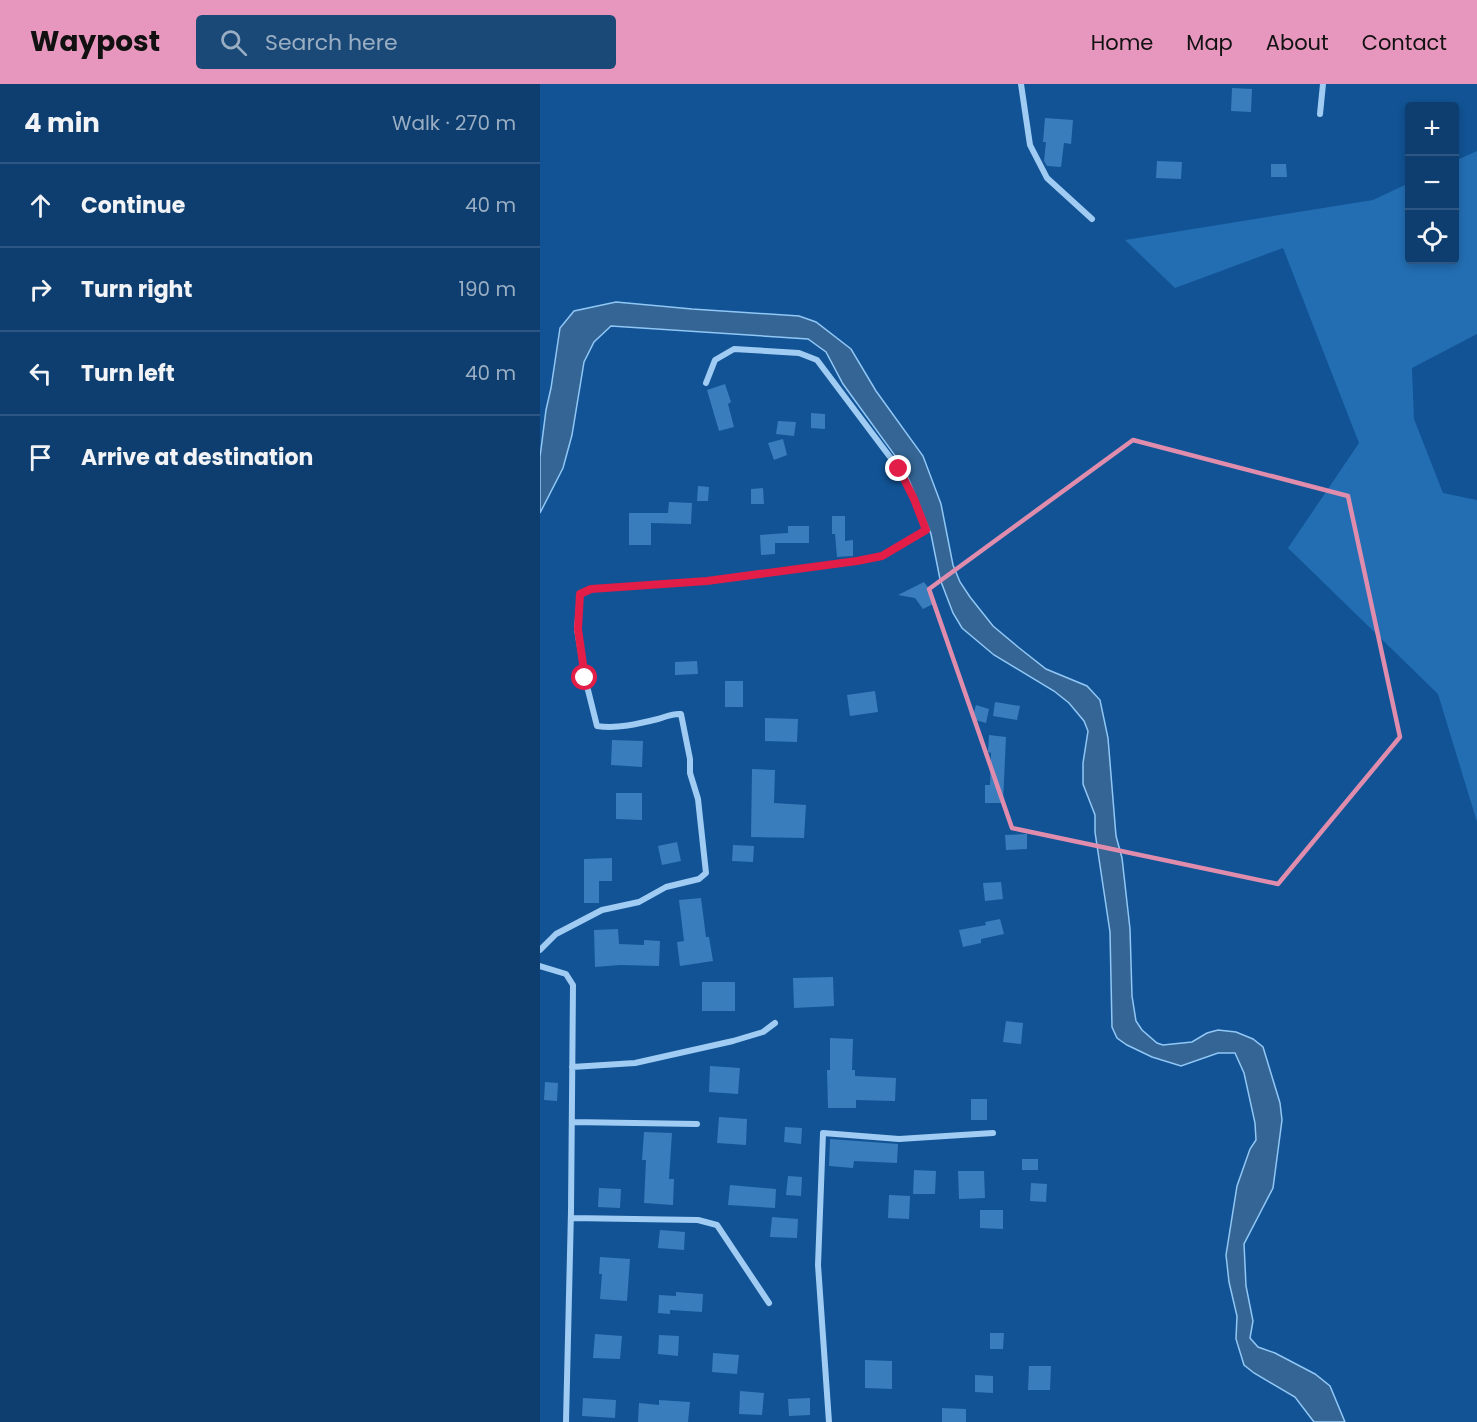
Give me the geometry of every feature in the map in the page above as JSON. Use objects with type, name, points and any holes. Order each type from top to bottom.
[{"type":"street","points":[[1021,84],[1030,145],[1047,178],[1092,219]]},
{"type":"street","points":[[1320,114],[1323,84]]},
{"type":"street","points":[[540,950],[556,934],[602,910],[639,902],[666,887],[699,879],[706,873],[698,799],[690,773],[690,759],[681,714],[674,713],[635,724],[609,728],[597,726],[585,678],[578,629],[580,594],[591,589],[707,581],[857,561],[882,556],[926,530],[899,469],[817,360],[799,353],[734,348],[715,360],[706,383]]},
{"type":"street","points":[[540,966],[566,974],[573,985],[566,1422]]},
{"type":"street","points":[[572,1067],[635,1063],[733,1041],[763,1032],[775,1023]]},
{"type":"street","points":[[572,1122],[697,1124]]},
{"type":"street","points":[[829,1422],[818,1265],[823,1133],[899,1139],[993,1133]]},
{"type":"street","points":[[571,1218],[698,1220],[717,1225],[769,1303]]},
{"type":"highlighted area","points":[[1133,440],[1348,496],[1400,737],[1278,884],[1012,828],[929,589]]},
{"type":"shaded area","points":[[1477,151],[1477,334],[1412,368],[1414,419],[1443,493],[1477,500],[1477,822],[1438,694],[1288,548],[1359,443],[1283,248],[1175,288],[1125,240],[1373,200],[1405,185],[1405,264],[1459,264],[1459,159]]},
{"type":"shaded area","points":[[616,302],[799,316],[816,322],[851,349],[876,391],[923,456],[941,504],[953,565],[970,597],[993,626],[1018,647],[1046,669],[1087,686],[1100,700],[1108,738],[1116,836],[1122,858],[1130,929],[1132,996],[1136,1021],[1142,1030],[1157,1043],[1163,1045],[1192,1042],[1207,1033],[1218,1030],[1236,1032],[1253,1039],[1263,1047],[1280,1103],[1282,1120],[1273,1188],[1244,1244],[1246,1286],[1253,1321],[1250,1338],[1258,1347],[1275,1353],[1315,1374],[1330,1386],[1345,1422],[1314,1422],[1295,1397],[1244,1365],[1236,1339],[1237,1316],[1229,1282],[1226,1255],[1237,1186],[1250,1149],[1256,1140],[1255,1123],[1244,1073],[1235,1053],[1218,1053],[1181,1066],[1152,1057],[1127,1045],[1117,1038],[1112,1027],[1110,932],[1095,832],[1095,815],[1083,784],[1083,763],[1088,731],[1084,721],[1069,703],[1054,691],[994,655],[962,628],[953,613],[940,579],[931,534],[904,468],[843,384],[826,352],[808,339],[611,326],[594,342],[584,362],[572,435],[563,468],[540,513],[540,457],[560,328],[574,311]]},
{"type":"building","points":[[1232,88],[1252,89],[1251,112],[1231,111]]},
{"type":"building","points":[[1045,118],[1073,120],[1071,144],[1064,143],[1061,167],[1047,166],[1044,161]]},
{"type":"building","points":[[1157,161],[1182,162],[1181,179],[1156,178]]},
{"type":"building","points":[[1271,164],[1286,164],[1287,177],[1271,177]]},
{"type":"building","points":[[725,384],[731,402],[728,404],[734,427],[719,431],[707,390]]},
{"type":"building","points":[[811,413],[825,414],[825,429],[811,428]]},
{"type":"building","points":[[778,421],[796,422],[794,436],[776,434]]},
{"type":"building","points":[[783,439],[787,455],[774,460],[768,443]]},
{"type":"building","points":[[698,486],[709,487],[708,501],[697,501]]},
{"type":"building","points":[[763,488],[764,504],[751,504],[751,489]]},
{"type":"building","points":[[669,502],[692,503],[691,524],[651,523],[651,545],[629,545],[629,513],[668,513]]},
{"type":"building","points":[[832,516],[845,516],[845,541],[853,540],[853,556],[837,557],[835,534],[832,534]]},
{"type":"building","points":[[788,526],[809,526],[809,543],[775,543],[775,554],[761,555],[760,535],[788,533]]},
{"type":"building","points":[[924,582],[933,594],[931,596],[935,603],[923,609],[915,598],[898,595]]},
{"type":"building","points":[[697,661],[698,674],[675,675],[675,662]]},
{"type":"building","points":[[725,681],[743,681],[743,707],[725,707]]},
{"type":"building","points":[[875,691],[878,712],[850,716],[847,695]]},
{"type":"building","points":[[995,702],[1020,706],[1017,720],[993,716]]},
{"type":"building","points":[[976,705],[989,709],[986,723],[972,719]]},
{"type":"building","points":[[765,718],[798,719],[797,742],[765,741]]},
{"type":"building","points":[[989,735],[1006,737],[1003,803],[985,803],[985,785],[990,785]]},
{"type":"building","points":[[612,740],[643,741],[642,767],[611,765]]},
{"type":"building","points":[[752,769],[775,770],[774,803],[806,805],[804,838],[751,837]]},
{"type":"building","points":[[616,793],[642,793],[642,820],[616,819]]},
{"type":"building","points":[[1027,834],[1027,849],[1006,850],[1005,835]]},
{"type":"building","points":[[677,842],[681,861],[662,865],[658,846]]},
{"type":"building","points":[[733,845],[754,846],[753,862],[732,861]]},
{"type":"building","points":[[612,858],[612,881],[599,881],[599,903],[584,903],[584,859]]},
{"type":"building","points":[[1001,882],[1003,899],[985,901],[983,883]]},
{"type":"building","points":[[701,898],[706,937],[709,937],[713,961],[680,966],[677,942],[684,941],[679,900]]},
{"type":"building","points":[[1000,919],[1004,934],[981,939],[981,943],[963,947],[959,930],[986,925],[985,922]]},
{"type":"building","points":[[618,929],[619,944],[644,945],[644,940],[660,941],[659,966],[595,967],[594,930]]},
{"type":"building","points":[[833,977],[834,1006],[794,1008],[793,978]]},
{"type":"building","points":[[702,982],[735,982],[735,1011],[702,1011]]},
{"type":"building","points":[[1006,1021],[1023,1023],[1021,1044],[1003,1042]]},
{"type":"building","points":[[830,1038],[853,1039],[852,1070],[855,1070],[855,1076],[896,1078],[895,1101],[856,1100],[856,1108],[828,1108],[827,1070],[830,1070]]},
{"type":"building","points":[[710,1066],[740,1068],[738,1094],[709,1092]]},
{"type":"building","points":[[545,1082],[558,1083],[557,1101],[544,1100]]},
{"type":"building","points":[[971,1099],[987,1099],[987,1120],[971,1120]]},
{"type":"building","points":[[719,1117],[747,1119],[746,1145],[717,1143]]},
{"type":"building","points":[[785,1127],[802,1128],[801,1144],[784,1142]]},
{"type":"building","points":[[644,1132],[672,1133],[669,1179],[674,1179],[673,1205],[644,1203],[646,1160],[642,1160]]},
{"type":"building","points":[[830,1139],[898,1144],[897,1163],[854,1161],[853,1168],[829,1166]]},
{"type":"building","points":[[1022,1159],[1038,1159],[1038,1170],[1022,1170]]},
{"type":"building","points":[[914,1170],[936,1171],[935,1194],[913,1194]]},
{"type":"building","points":[[958,1171],[984,1171],[985,1198],[959,1199]]},
{"type":"building","points":[[788,1176],[802,1177],[801,1196],[786,1195]]},
{"type":"building","points":[[1031,1183],[1047,1184],[1046,1202],[1030,1201]]},
{"type":"building","points":[[730,1185],[776,1189],[775,1208],[728,1205]]},
{"type":"building","points":[[599,1188],[621,1189],[620,1208],[598,1207]]},
{"type":"building","points":[[889,1195],[910,1196],[909,1219],[888,1218]]},
{"type":"building","points":[[980,1210],[1003,1210],[1003,1229],[980,1228]]},
{"type":"building","points":[[772,1217],[798,1219],[797,1238],[770,1237]]},
{"type":"building","points":[[660,1230],[685,1232],[684,1250],[658,1248]]},
{"type":"building","points":[[600,1257],[630,1259],[627,1301],[600,1299],[602,1274],[599,1274]]},
{"type":"building","points":[[676,1292],[703,1294],[702,1312],[670,1310],[670,1314],[658,1313],[659,1295],[676,1296]]},
{"type":"building","points":[[990,1333],[1004,1333],[1003,1349],[990,1349]]},
{"type":"building","points":[[595,1334],[622,1336],[620,1359],[593,1358]]},
{"type":"building","points":[[659,1335],[679,1336],[678,1356],[658,1354]]},
{"type":"building","points":[[713,1353],[739,1355],[737,1374],[712,1372]]},
{"type":"building","points":[[865,1360],[892,1361],[892,1389],[865,1388]]},
{"type":"building","points":[[1029,1366],[1051,1366],[1050,1390],[1028,1390]]},
{"type":"building","points":[[975,1375],[993,1376],[993,1393],[975,1392]]},
{"type":"building","points":[[740,1391],[764,1393],[762,1415],[739,1414]]},
{"type":"building","points":[[583,1398],[616,1400],[615,1418],[582,1416]]},
{"type":"building","points":[[810,1398],[810,1415],[789,1416],[788,1399]]},
{"type":"building","points":[[659,1400],[690,1402],[688,1422],[638,1422],[639,1403],[659,1405]]},
{"type":"building","points":[[942,1408],[966,1409],[966,1422],[942,1422]]},
{"type":"route","points":[[585,678],[578,629],[580,594],[591,589],[707,581],[882,556],[926,530],[899,469]]}]
